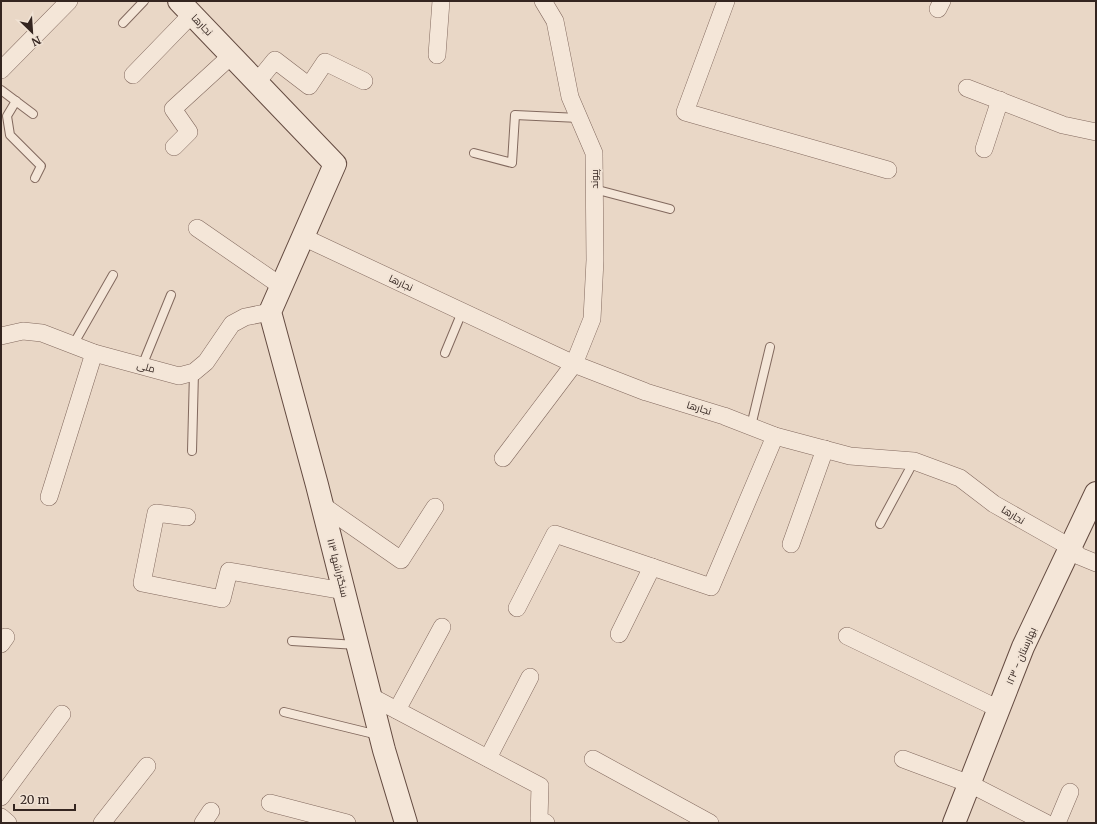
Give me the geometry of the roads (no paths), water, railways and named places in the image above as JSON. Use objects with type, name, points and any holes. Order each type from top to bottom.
[{"type":"street","points":[[1,70],[69,1]]},
{"type":"street","points":[[437,55],[441,1]]},
{"type":"street","name":"پیوند","points":[[504,458],[574,364],[592,319],[595,260],[594,153],[570,97],[555,21],[544,1]]},
{"type":"street","points":[[726,1],[686,112],[888,170]]},
{"type":"street","points":[[133,75],[186,7]]},
{"type":"street","name":"نجارها","points":[[186,7],[335,164],[270,312]]},
{"type":"street","points":[[174,147],[189,132],[174,109],[232,55]]},
{"type":"street","points":[[257,82],[275,60],[309,86],[325,62],[364,81]]},
{"type":"street","points":[[967,88],[1064,125],[1096,132]]},
{"type":"street","points":[[984,149],[1000,100]]},
{"type":"street","points":[[197,228],[281,286]]},
{"type":"street","name":"نجارها","points":[[303,237],[574,364],[646,392],[724,416],[775,436],[850,456],[914,461],[960,478],[994,504],[1070,547],[1079,556],[1096,563]]},
{"type":"street","points":[[194,372],[206,362],[232,324],[245,317],[270,312]]},
{"type":"street","name":"سنگتراشها ۱۱۳","points":[[270,312],[322,505],[380,735],[406,823]]},
{"type":"street","name":"ملی","points":[[1,336],[23,331],[42,333],[94,353],[180,376],[194,372]]},
{"type":"street","points":[[49,497],[94,353]]},
{"type":"street","points":[[517,608],[555,534],[711,588],[775,436]]},
{"type":"street","points":[[791,544],[825,449]]},
{"type":"street","name":"بهارستان - ۱۲۳","points":[[954,823],[1023,647],[1096,493]]},
{"type":"street","points":[[322,505],[401,560],[435,507]]},
{"type":"street","points":[[187,517],[156,513],[142,583],[222,599],[229,571],[344,592]]},
{"type":"street","points":[[618,634],[652,567]]},
{"type":"street","points":[[397,710],[442,627]]},
{"type":"street","points":[[847,636],[999,709]]},
{"type":"street","points":[[488,758],[530,677]]},
{"type":"street","points":[[370,696],[540,786],[539,819],[546,823]]},
{"type":"street","points":[[1,797],[62,714]]},
{"type":"street","points":[[593,759],[710,823]]},
{"type":"street","points":[[902,759],[970,784],[1046,823]]},
{"type":"street","points":[[102,823],[147,766]]},
{"type":"street","points":[[1057,823],[1070,792]]},
{"type":"street","points":[[270,803],[346,823]]},
{"type":"street","points":[[1,817],[8,823]]},
{"type":"lane","points":[[123,23],[144,1]]},
{"type":"lane","points":[[1,90],[33,114]]},
{"type":"lane","points":[[16,101],[7,116],[10,135],[40,166],[35,178]]},
{"type":"lane","points":[[474,153],[512,163],[515,115],[579,118]]},
{"type":"lane","points":[[594,189],[670,209]]},
{"type":"lane","points":[[73,345],[113,275]]},
{"type":"lane","points":[[142,366],[171,295]]},
{"type":"lane","points":[[445,353],[462,312]]},
{"type":"lane","points":[[751,426],[770,347]]},
{"type":"lane","points":[[192,451],[194,372]]},
{"type":"lane","points":[[880,524],[914,461]]},
{"type":"lane","points":[[292,641],[357,645]]},
{"type":"lane","points":[[284,712],[380,735]]}]
